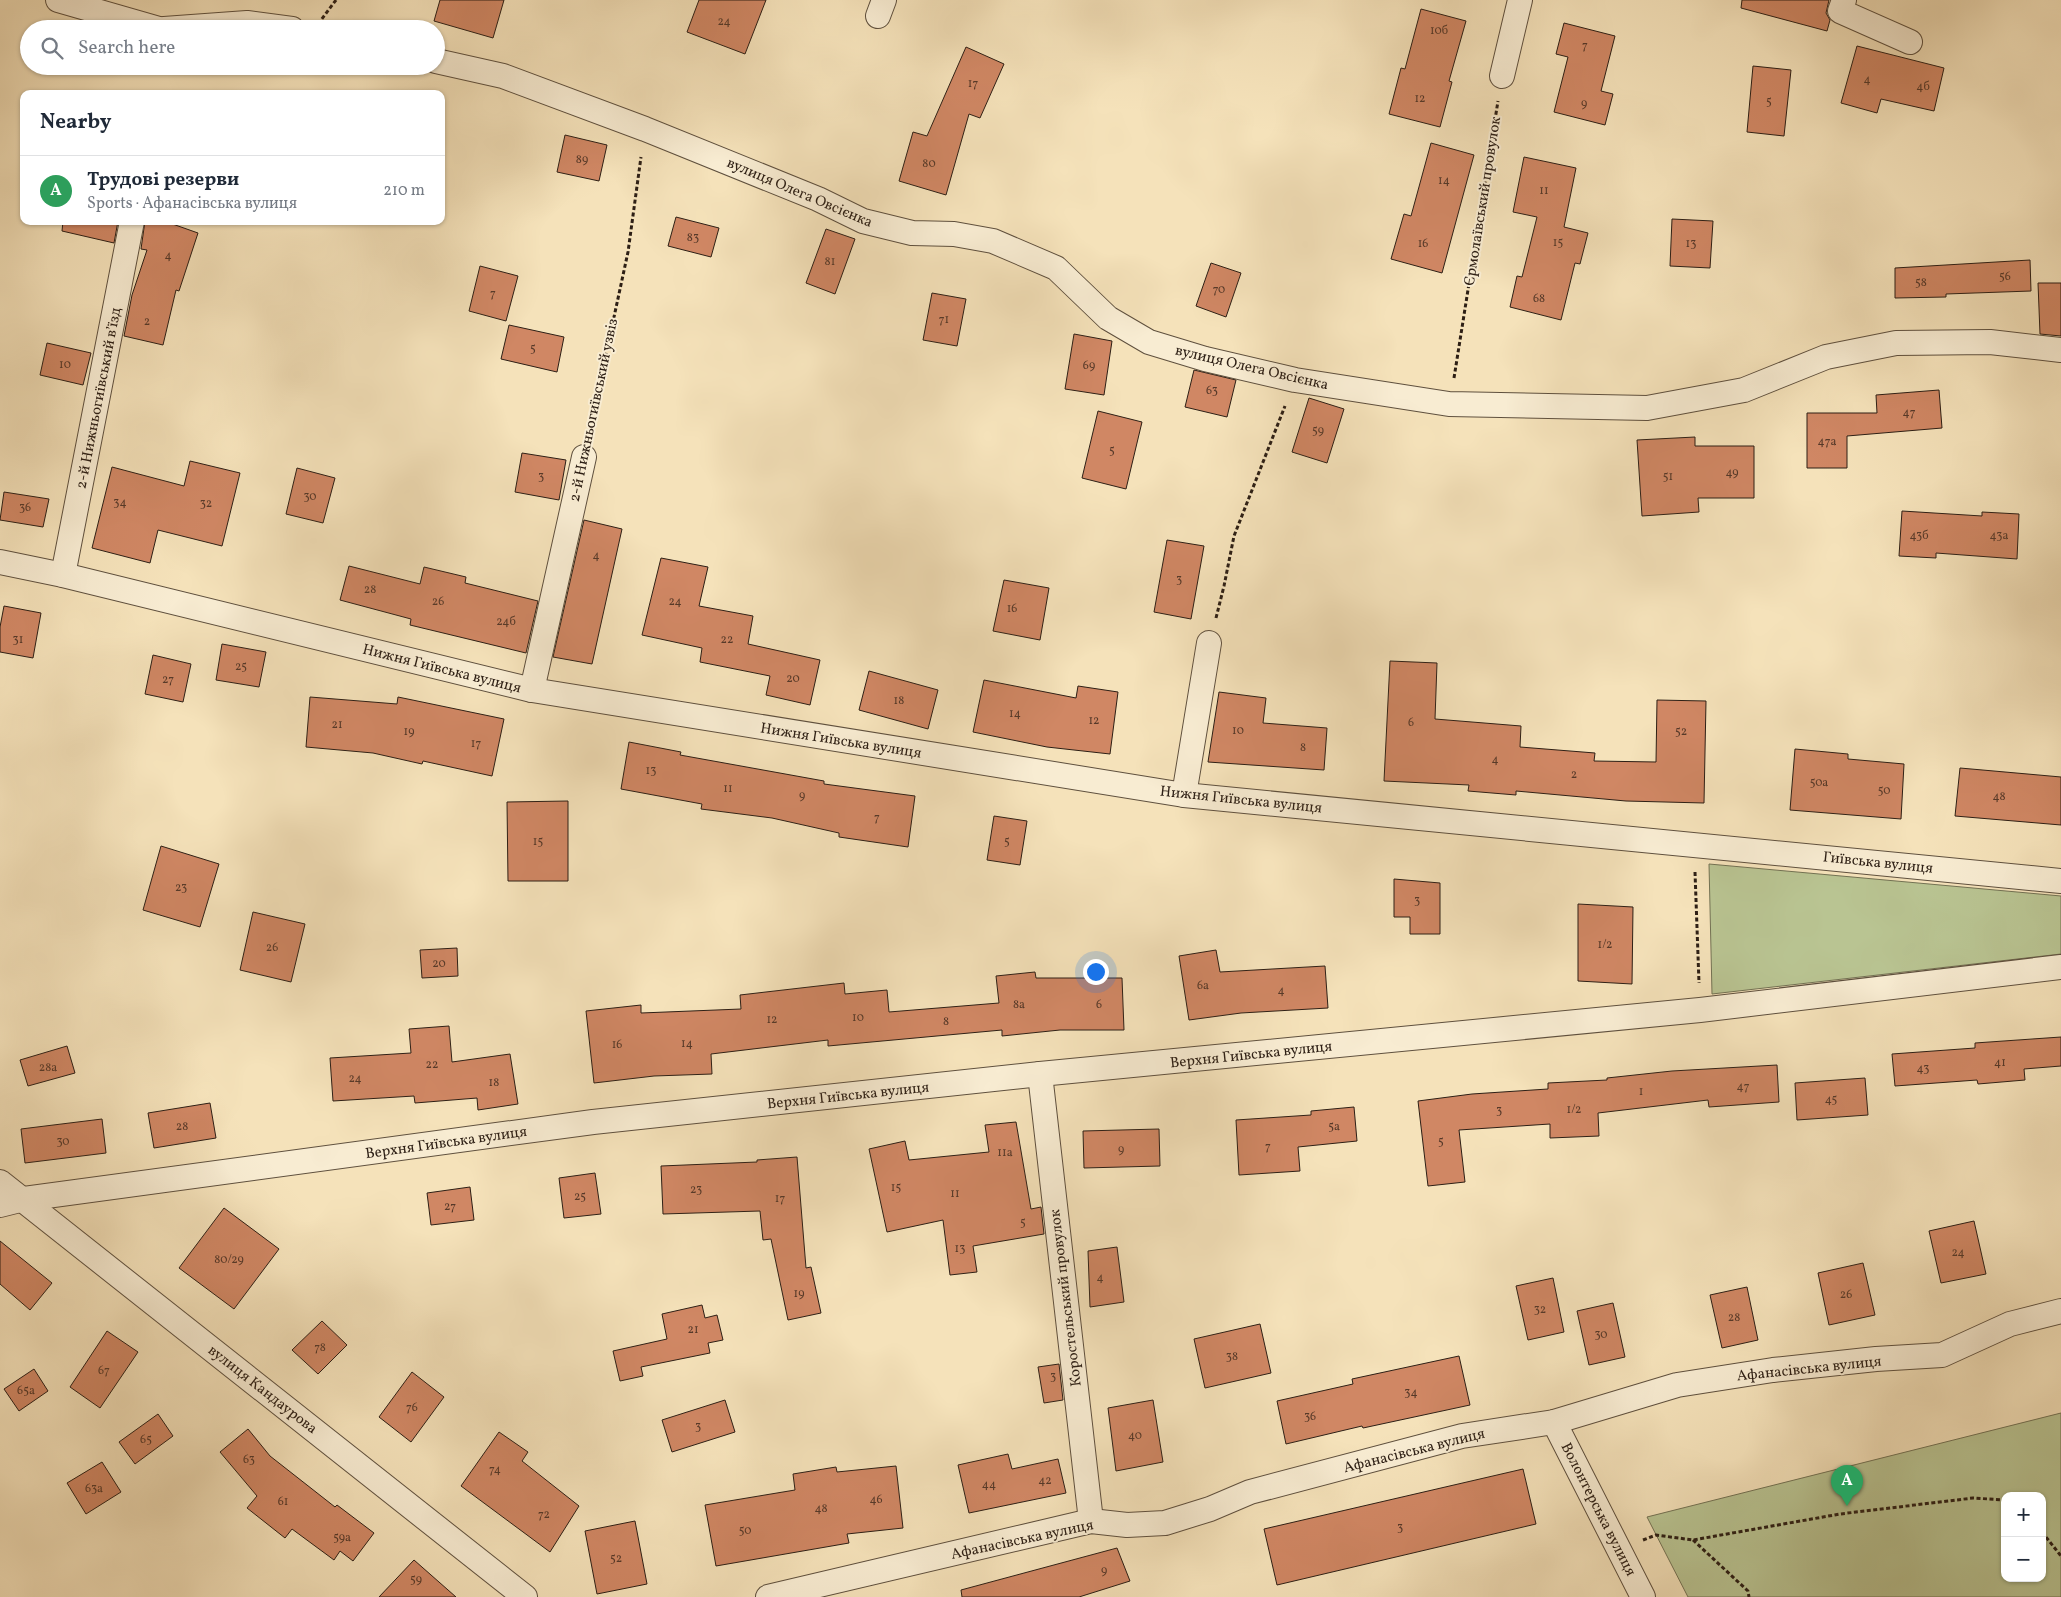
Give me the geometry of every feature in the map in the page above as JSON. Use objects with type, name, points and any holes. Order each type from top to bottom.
[{"type":"street","points":[[58,0],[128,20]]},
{"type":"street","points":[[1502,76],[1520,0]]},
{"type":"street","points":[[1844,0],[1840,11],[1910,42]]},
{"type":"street","name":"вулиця Олега Овсієнка","points":[[445,62],[503,76],[645,129],[818,199],[863,221],[912,233],[954,234],[993,241],[1056,268],[1108,318],[1149,342],[1205,360],[1295,380],[1449,404],[1648,408],[1744,390],[1826,358],[1896,343],[1990,342],[2061,350]]},
{"type":"street","name":"2-й Нижньогиївський в’їзд","points":[[63,576],[131,225]]},
{"type":"street","name":"2-й Нижньогиївський узвіз","points":[[532,690],[584,457]]},
{"type":"street","name":"Нижня Гиївська вулиця","points":[[0,562],[532,690],[1184,795],[1694,844]]},
{"type":"street","points":[[1184,795],[1209,643]]},
{"type":"street","name":"Гиївська вулиця","points":[[1694,844],[2061,881]]},
{"type":"street","points":[[1700,1010],[2061,967]]},
{"type":"street","name":"Верхня Гиївська вулиця","points":[[0,1205],[24,1199],[593,1122],[1040,1074],[1700,1010]]},
{"type":"street","name":"Коростельський провулок","points":[[1040,1074],[1090,1521]]},
{"type":"street","name":"вулиця Кандаурова","points":[[0,1182],[24,1199],[525,1597]]},
{"type":"street","name":"Афанасівська вулиця","points":[[768,1597],[1090,1521],[1127,1525],[1165,1523],[1210,1509],[1250,1492],[1453,1438],[1554,1422],[1677,1385],[1773,1370],[1876,1359],[1942,1356],[2010,1324],[2061,1311]]},
{"type":"street","name":"Волонтерська вулиця","points":[[1554,1422],[1643,1597]]},
{"type":"path","points":[[322,20],[336,0]]},
{"type":"path","name":"Єрмолаївський провулок","points":[[1449,404],[1502,76]]},
{"type":"path","name":"2-й Нижньогиївський узвіз","points":[[584,457],[628,252],[645,129]]},
{"type":"path","points":[[1209,643],[1224,586],[1234,536],[1295,380]]},
{"type":"path","points":[[1694,844],[1700,1010]]},
{"type":"path","points":[[1619,1549],[1656,1535],[1693,1540],[1840,1514],[1973,1498],[2001,1500]]},
{"type":"path","points":[[2046,1537],[2061,1556]]},
{"type":"path","points":[[1693,1540],[1748,1591],[1749,1597]]},
{"type":"green space","points":[[1709,864],[2061,896],[2061,954],[1712,994]]},
{"type":"green space","points":[[2061,1413],[2061,1597],[1688,1597],[1647,1517]]},
{"type":"building","points":[[440,0],[504,0],[493,38],[445,24],[445,20],[434,20]]},
{"type":"building","points":[[699,0],[766,0],[745,54],[687,32]]},
{"type":"building","points":[[1742,0],[1829,0],[1826,13],[1830,20],[1827,31],[1741,8]]},
{"type":"building","points":[[1421,9],[1466,21],[1449,81],[1452,82],[1440,127],[1389,114],[1401,68],[1405,69]]},
{"type":"building","points":[[1564,23],[1615,36],[1601,91],[1613,94],[1605,125],[1554,112],[1568,57],[1556,54]]},
{"type":"building","points":[[1857,46],[1944,68],[1934,111],[1881,99],[1877,113],[1841,103]]},
{"type":"building","points":[[966,47],[1004,64],[980,118],[969,114],[946,195],[899,181],[913,132],[927,136]]},
{"type":"building","points":[[1753,66],[1791,70],[1784,136],[1747,132]]},
{"type":"building","points":[[565,135],[607,145],[599,181],[557,172]]},
{"type":"building","points":[[1431,143],[1474,155],[1442,273],[1391,259],[1404,214],[1411,216]]},
{"type":"building","points":[[1524,157],[1576,168],[1564,227],[1588,233],[1580,264],[1575,263],[1561,320],[1510,307],[1517,276],[1522,277],[1537,217],[1513,212]]},
{"type":"building","points":[[676,217],[719,228],[711,257],[668,246]]},
{"type":"building","points":[[1672,219],[1713,221],[1710,268],[1670,266]]},
{"type":"building","points":[[63,225],[117,225],[114,243],[62,231]]},
{"type":"building","points":[[144,225],[175,225],[198,233],[179,291],[176,290],[163,345],[124,336],[132,295],[147,250],[141,249]]},
{"type":"building","points":[[826,229],[855,239],[835,294],[806,283]]},
{"type":"building","points":[[2030,260],[2031,291],[1946,294],[1946,297],[1895,298],[1895,268]]},
{"type":"building","points":[[1211,263],[1241,273],[1226,317],[1196,306]]},
{"type":"building","points":[[480,266],[518,276],[506,321],[469,311]]},
{"type":"building","points":[[2038,283],[2061,283],[2061,336],[2040,334]]},
{"type":"building","points":[[932,293],[966,299],[957,346],[923,340]]},
{"type":"building","points":[[509,325],[564,337],[557,372],[501,359]]},
{"type":"building","points":[[1074,334],[1112,341],[1104,395],[1065,389]]},
{"type":"building","points":[[47,343],[91,353],[83,385],[40,375]]},
{"type":"building","points":[[1194,370],[1236,380],[1227,417],[1185,407]]},
{"type":"building","points":[[1939,390],[1942,428],[1847,436],[1847,468],[1807,468],[1807,413],[1877,413],[1876,395]]},
{"type":"building","points":[[1309,398],[1344,409],[1327,463],[1292,452]]},
{"type":"building","points":[[1098,411],[1142,422],[1126,489],[1082,478]]},
{"type":"building","points":[[1695,437],[1695,446],[1754,446],[1754,498],[1698,498],[1699,512],[1642,516],[1637,440]]},
{"type":"building","points":[[522,453],[566,460],[559,500],[515,492]]},
{"type":"building","points":[[190,461],[240,473],[222,546],[158,530],[150,563],[92,548],[112,467],[184,486]]},
{"type":"building","points":[[297,468],[335,478],[323,523],[286,514]]},
{"type":"building","points":[[4,492],[49,499],[43,527],[0,520]]},
{"type":"building","points":[[1902,511],[1982,516],[1982,512],[2019,514],[2017,559],[1936,553],[1936,558],[1899,556]]},
{"type":"building","points":[[584,520],[622,529],[592,664],[553,657]]},
{"type":"building","points":[[1167,540],[1204,546],[1191,619],[1154,612]]},
{"type":"building","points":[[661,558],[708,567],[699,606],[753,616],[748,644],[820,660],[810,705],[766,695],[770,676],[700,662],[702,648],[642,635]]},
{"type":"building","points":[[349,566],[420,584],[424,567],[466,577],[465,583],[538,601],[526,653],[410,625],[411,619],[340,600]]},
{"type":"building","points":[[1004,580],[1049,588],[1040,640],[993,631]]},
{"type":"building","points":[[4,606],[41,613],[33,658],[0,652],[0,627]]},
{"type":"building","points":[[222,644],[266,652],[259,687],[216,680]]},
{"type":"building","points":[[153,655],[191,664],[183,702],[145,694]]},
{"type":"building","points":[[1390,661],[1437,663],[1435,719],[1521,726],[1520,747],[1595,753],[1594,761],[1656,762],[1657,700],[1706,701],[1704,803],[1626,801],[1516,791],[1516,795],[1468,791],[1469,785],[1384,781]]},
{"type":"building","points":[[869,671],[938,690],[928,729],[859,710]]},
{"type":"building","points":[[984,680],[1076,698],[1078,686],[1118,692],[1110,754],[1047,747],[973,732]]},
{"type":"building","points":[[1219,692],[1266,698],[1263,723],[1327,728],[1324,770],[1208,762]]},
{"type":"building","points":[[310,697],[397,704],[398,697],[504,719],[492,776],[423,761],[422,764],[373,753],[306,747]]},
{"type":"building","points":[[629,742],[681,752],[680,755],[824,781],[824,784],[915,796],[908,847],[839,837],[839,833],[772,818],[701,809],[702,804],[621,789]]},
{"type":"building","points":[[1795,749],[1848,754],[1848,759],[1904,764],[1901,819],[1790,810]]},
{"type":"building","points":[[1960,768],[2061,777],[2061,825],[1955,816]]},
{"type":"building","points":[[568,801],[568,881],[508,881],[507,802]]},
{"type":"building","points":[[994,816],[1027,821],[1020,865],[987,860]]},
{"type":"building","points":[[161,846],[219,864],[200,927],[143,910]]},
{"type":"building","points":[[1394,879],[1440,883],[1440,934],[1410,934],[1410,917],[1394,917]]},
{"type":"building","points":[[1578,904],[1633,907],[1632,984],[1578,981]]},
{"type":"building","points":[[253,912],[305,924],[291,982],[240,970]]},
{"type":"building","points":[[457,948],[458,976],[422,978],[420,950]]},
{"type":"building","points":[[1216,950],[1220,972],[1325,966],[1328,1008],[1241,1013],[1189,1020],[1179,956]]},
{"type":"building","points":[[1035,972],[1036,978],[1122,978],[1124,1030],[1060,1030],[1002,1036],[1002,1030],[828,1046],[828,1040],[711,1054],[712,1074],[654,1076],[594,1083],[586,1011],[641,1005],[641,1013],[741,1009],[740,995],[844,983],[845,994],[887,990],[889,1012],[999,1003],[996,976]]},
{"type":"building","points":[[449,1026],[452,1062],[510,1054],[518,1104],[478,1110],[477,1098],[415,1103],[414,1096],[333,1101],[330,1058],[411,1053],[409,1029]]},
{"type":"building","points":[[2061,1037],[2061,1066],[2024,1069],[2025,1080],[1978,1084],[1977,1080],[1895,1086],[1892,1054],[1975,1048],[1975,1043]]},
{"type":"building","points":[[67,1046],[75,1073],[28,1086],[20,1060]]},
{"type":"building","points":[[1777,1065],[1779,1102],[1709,1107],[1708,1100],[1598,1113],[1599,1136],[1550,1138],[1550,1124],[1459,1130],[1465,1182],[1428,1186],[1418,1101],[1472,1094],[1548,1089],[1548,1083],[1607,1080],[1607,1078],[1672,1071]]},
{"type":"building","points":[[1865,1078],[1868,1115],[1797,1120],[1795,1083]]},
{"type":"building","points":[[210,1103],[216,1138],[154,1148],[148,1113]]},
{"type":"building","points":[[1354,1107],[1357,1141],[1298,1147],[1300,1171],[1239,1175],[1236,1120],[1311,1115],[1311,1111]]},
{"type":"building","points":[[102,1119],[106,1153],[25,1163],[21,1129]]},
{"type":"building","points":[[1016,1122],[1031,1209],[1041,1207],[1044,1234],[973,1246],[977,1272],[950,1275],[943,1220],[887,1232],[869,1149],[905,1141],[909,1160],[989,1152],[985,1125]]},
{"type":"building","points":[[1159,1129],[1160,1166],[1084,1168],[1083,1131]]},
{"type":"building","points":[[797,1157],[806,1268],[811,1267],[821,1313],[788,1320],[771,1239],[763,1240],[760,1211],[663,1214],[661,1166],[757,1162],[757,1160]]},
{"type":"building","points":[[595,1173],[601,1214],[564,1218],[559,1178]]},
{"type":"building","points":[[470,1187],[474,1220],[431,1225],[427,1193]]},
{"type":"building","points":[[224,1208],[279,1249],[234,1309],[179,1268]]},
{"type":"building","points":[[1974,1221],[1986,1274],[1941,1283],[1929,1231]]},
{"type":"building","points":[[0,1241],[52,1283],[30,1310],[0,1284]]},
{"type":"building","points":[[1117,1247],[1124,1302],[1090,1307],[1088,1251]]},
{"type":"building","points":[[1863,1263],[1875,1315],[1829,1325],[1818,1273]]},
{"type":"building","points":[[1553,1278],[1564,1332],[1528,1340],[1516,1286]]},
{"type":"building","points":[[1747,1287],[1758,1340],[1722,1348],[1710,1295]]},
{"type":"building","points":[[1613,1303],[1625,1357],[1589,1365],[1577,1311]]},
{"type":"building","points":[[702,1305],[705,1318],[717,1315],[723,1340],[708,1343],[710,1353],[641,1367],[643,1376],[620,1381],[613,1351],[667,1339],[662,1314]]},
{"type":"building","points":[[322,1321],[347,1345],[318,1374],[292,1350]]},
{"type":"building","points":[[1260,1324],[1271,1373],[1205,1388],[1194,1339]]},
{"type":"building","points":[[107,1331],[138,1352],[100,1408],[70,1387]]},
{"type":"building","points":[[1459,1356],[1470,1405],[1363,1428],[1362,1426],[1286,1444],[1277,1401],[1353,1384],[1352,1379]]},
{"type":"building","points":[[1059,1364],[1063,1400],[1044,1403],[1038,1367]]},
{"type":"building","points":[[34,1369],[48,1391],[19,1411],[4,1389]]},
{"type":"building","points":[[412,1372],[444,1397],[411,1442],[379,1417]]},
{"type":"building","points":[[725,1400],[735,1432],[672,1452],[662,1420]]},
{"type":"building","points":[[1153,1400],[1163,1462],[1116,1471],[1108,1408]]},
{"type":"building","points":[[158,1414],[173,1436],[135,1464],[119,1442]]},
{"type":"building","points":[[248,1429],[270,1456],[335,1507],[337,1505],[374,1533],[353,1561],[340,1551],[334,1560],[292,1529],[285,1538],[247,1508],[257,1496],[220,1452]]},
{"type":"building","points":[[499,1432],[528,1452],[522,1461],[579,1506],[550,1552],[461,1486]]},
{"type":"building","points":[[1008,1454],[1012,1469],[1058,1459],[1066,1493],[969,1513],[958,1465]]},
{"type":"building","points":[[102,1462],[121,1492],[86,1514],[67,1483]]},
{"type":"building","points":[[896,1466],[903,1528],[847,1534],[849,1543],[716,1566],[705,1505],[795,1490],[793,1474],[836,1467],[837,1472]]},
{"type":"building","points":[[1523,1469],[1536,1524],[1277,1585],[1264,1529]]},
{"type":"building","points":[[635,1521],[647,1584],[597,1594],[585,1531]]},
{"type":"building","points":[[1117,1548],[1130,1581],[1079,1597],[962,1597],[961,1590]]},
{"type":"building","points":[[414,1560],[456,1597],[379,1597]]},
{"type":"place","name":"Трудові резерви","points":[[1847,1506]]}]
